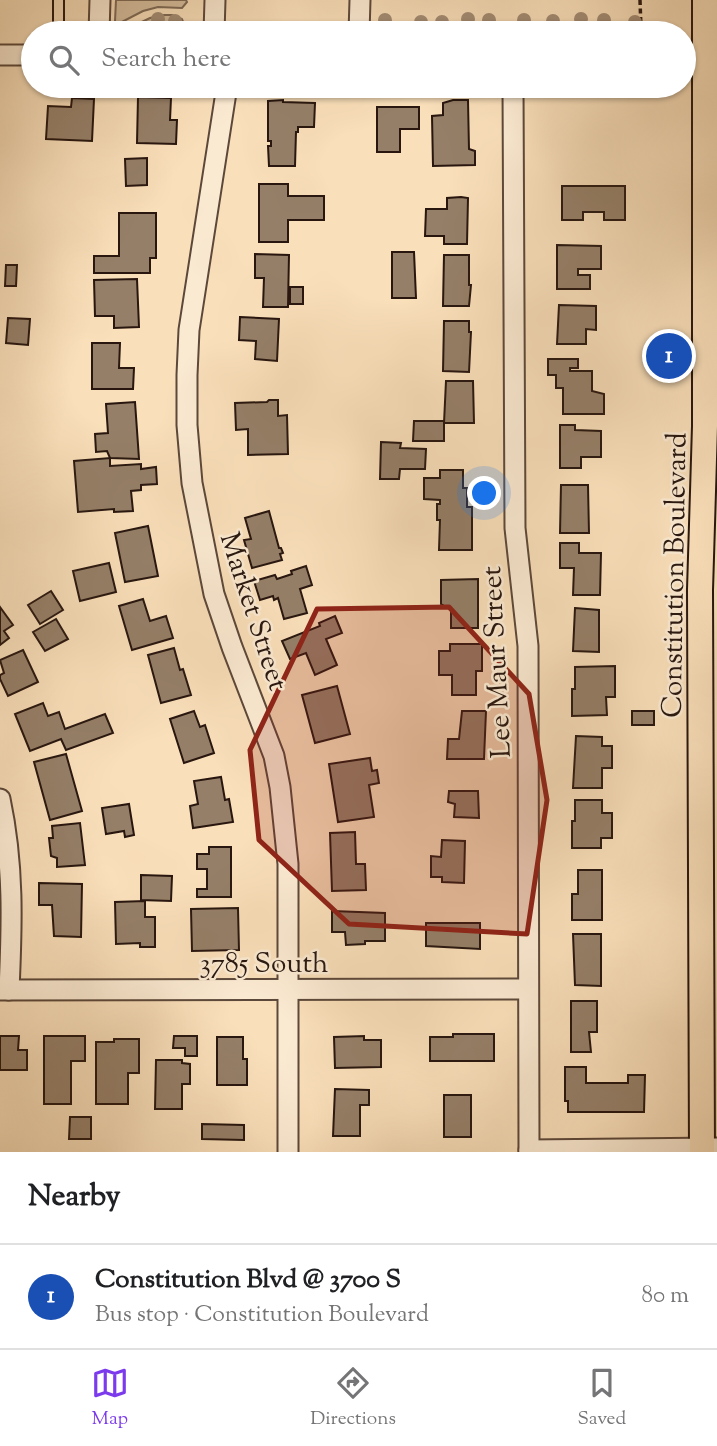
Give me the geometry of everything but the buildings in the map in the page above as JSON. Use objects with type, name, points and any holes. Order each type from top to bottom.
[{"type":"main road","name":"Constitution Boulevard","points":[[705,0],[702,55],[711,426],[707,1149]]},
{"type":"street","points":[[99,21],[100,0]]},
{"type":"street","points":[[214,21],[215,0]]},
{"type":"street","points":[[359,21],[360,0]]},
{"type":"street","points":[[0,55],[21,55]]},
{"type":"street","name":"Market Street","points":[[225,98],[190,330],[187,425],[192,483],[214,594],[274,756],[280,787],[288,864],[288,1152]]},
{"type":"street","name":"Lee Maur Street","points":[[513,98],[515,520],[528,646],[529,1151]]},
{"type":"street","points":[[0,799],[8,835],[13,911],[5,990]]},
{"type":"street","name":"3785 South","points":[[5,990],[528,989]]},
{"type":"street","points":[[529,1151],[707,1149]]},
{"type":"path","points":[[640,0],[641,21]]},
{"type":"highlighted area","points":[[449,607],[529,694],[547,800],[527,934],[349,924],[259,840],[250,750],[317,609]]},
{"type":"shaded area","points":[[116,0],[187,2],[182,8],[158,7],[124,21],[115,21]]},
{"type":"shaded area","points":[[172,15],[183,21],[144,21]]},
{"type":"tram line","points":[[53,0],[53,21]]},
{"type":"tram line","points":[[64,0],[64,21]]},
{"type":"place","name":"Constitution Blvd @ 3700 S","points":[[669,356]]}]
